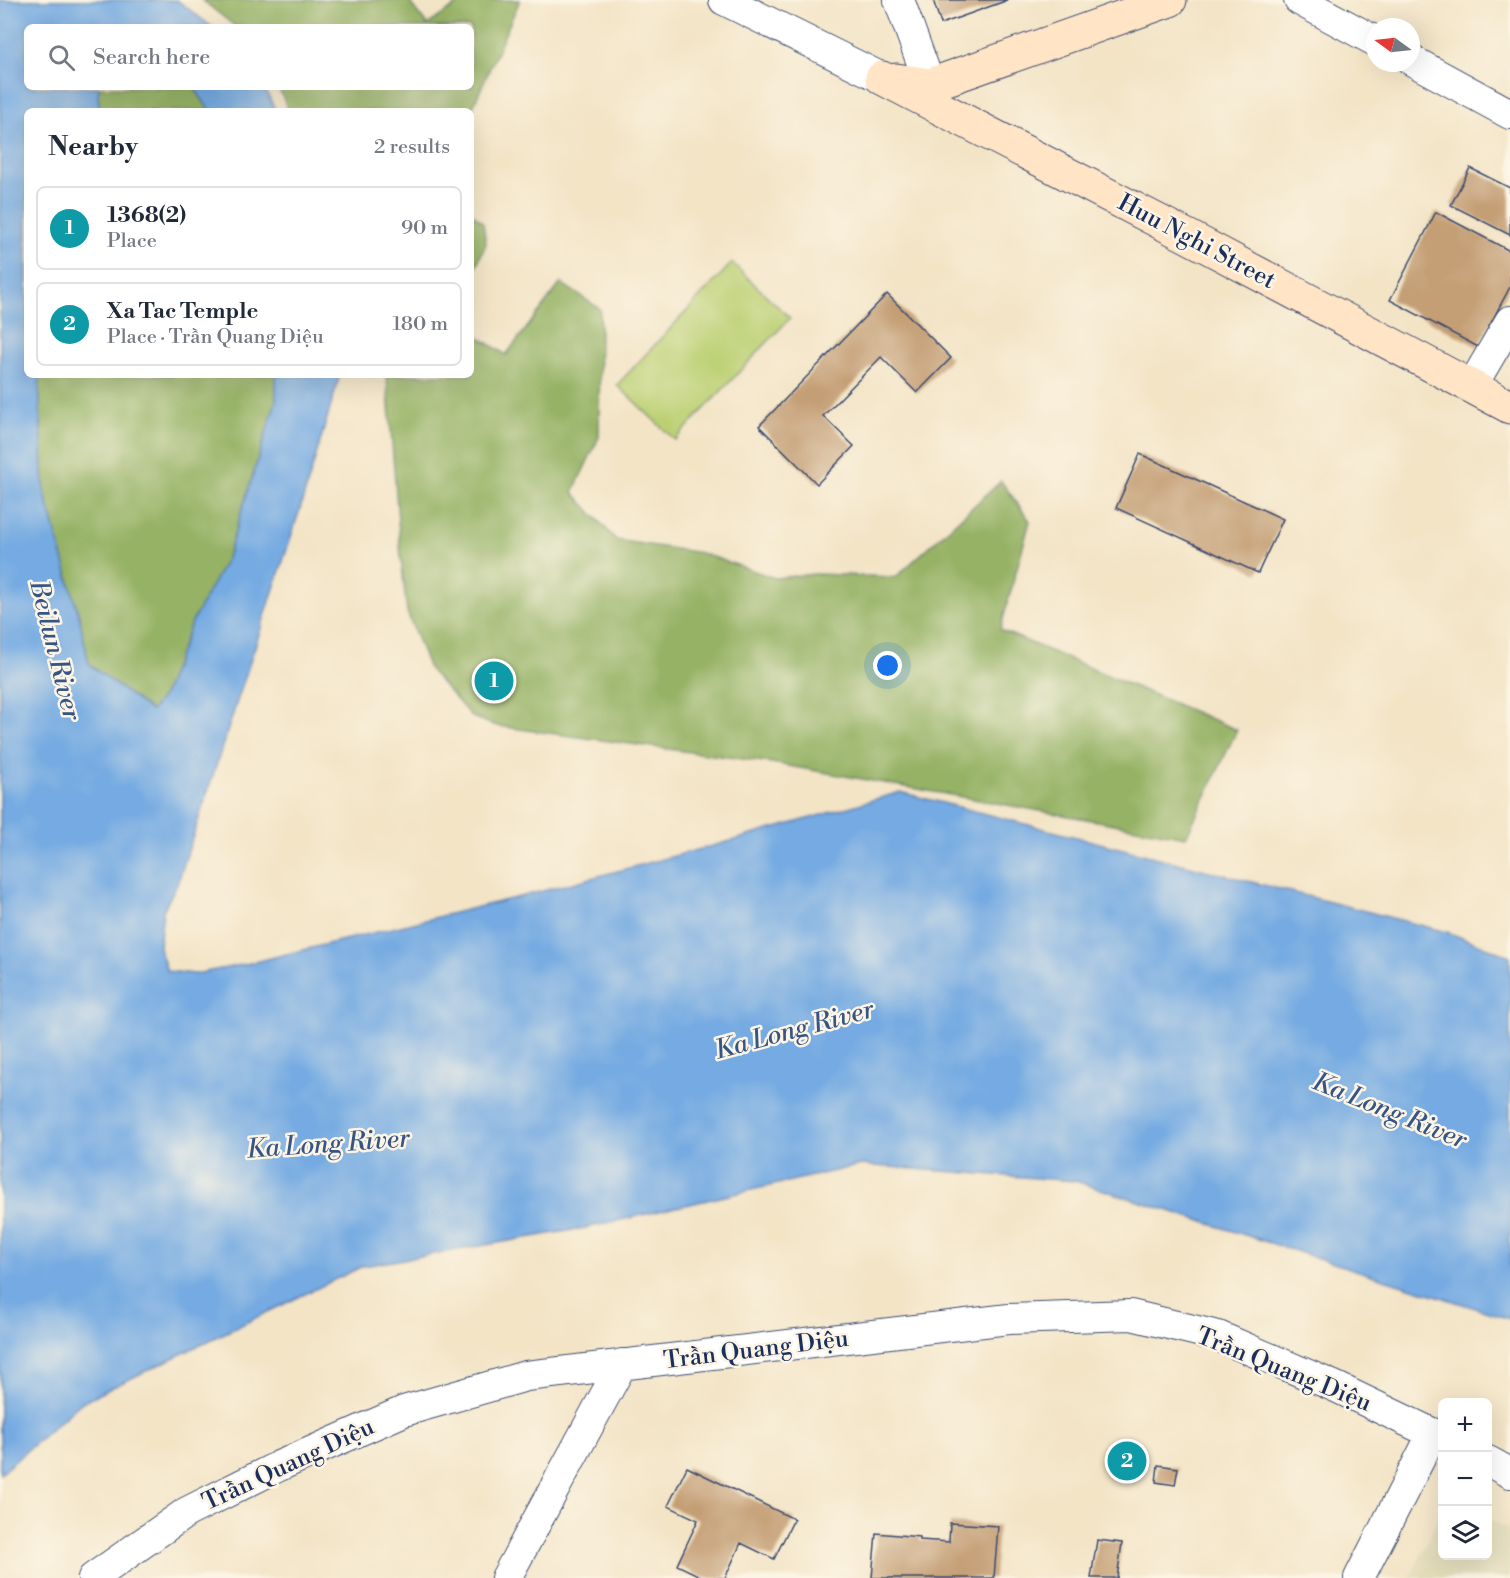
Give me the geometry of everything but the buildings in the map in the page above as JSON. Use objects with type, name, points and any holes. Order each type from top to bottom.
[{"type":"street","points":[[724,0],[882,78],[930,85],[1170,0]]},
{"type":"street","points":[[899,0],[930,85]]},
{"type":"street","points":[[1299,0],[1366,36]]},
{"type":"street","points":[[1420,65],[1510,114]]},
{"type":"street","name":"Huu Nghi Street","points":[[882,78],[1510,407]]},
{"type":"street","points":[[1472,386],[1510,321]]},
{"type":"street","name":"Trần Quang Diệu","points":[[93,1578],[187,1512],[279,1466],[404,1411],[525,1376],[1009,1319],[1131,1315],[1218,1336],[1336,1387],[1438,1435]]},
{"type":"street","points":[[506,1578],[622,1364]]},
{"type":"street","points":[[1359,1578],[1438,1435]]},
{"type":"street","points":[[1492,1463],[1510,1473]]},
{"type":"shaded area","points":[[1438,1519],[1438,1560],[1492,1560],[1492,1521],[1510,1530],[1510,1578],[1410,1578]]},
{"type":"green space","points":[[202,0],[408,0],[426,24],[232,24]]},
{"type":"green space","points":[[464,0],[520,0],[472,108],[288,108],[279,90],[474,90],[474,24],[428,24]]},
{"type":"green space","points":[[99,90],[196,90],[208,108],[100,108]]},
{"type":"green space","points":[[474,215],[483,223],[486,244],[474,270]]},
{"type":"green space","points":[[732,263],[790,318],[675,440],[617,385]]},
{"type":"green space","points":[[561,283],[600,309],[599,437],[573,492],[616,540],[701,553],[775,578],[815,574],[896,577],[1001,481],[1030,521],[1000,630],[1237,730],[1186,837],[772,763],[497,726],[472,717],[429,669],[407,612],[386,378],[474,378],[474,334],[506,355]]},
{"type":"green space","points":[[40,378],[276,378],[276,401],[227,558],[191,624],[164,694],[152,711],[89,665],[79,616],[44,490]]},
{"type":"water","points":[[0,0],[177,0],[208,24],[24,24],[24,90],[99,90],[100,108],[24,108],[24,378],[40,378],[44,490],[79,616],[89,664],[151,711],[164,694],[191,624],[227,558],[276,401],[276,378],[339,378],[301,506],[178,882],[163,911],[159,947],[167,971],[195,974],[246,964],[527,895],[731,841],[900,792],[1447,932],[1510,956],[1510,1319],[1075,1181],[861,1165],[585,1228],[363,1266],[82,1402],[0,1474]]},
{"type":"water","points":[[196,90],[266,90],[274,108],[208,108]]},
{"type":"place","name":"1368(2)","points":[[494,681]]},
{"type":"place","name":"Xa Tac Temple","points":[[1127,1461]]},
{"type":"water label","name":"Beilun River","points":[[56,650]]},
{"type":"water label","name":"Ka Long River","points":[[794,1029]]},
{"type":"water label","name":"Ka Long River","points":[[1390,1110]]},
{"type":"water label","name":"Ka Long River","points":[[328,1143]]}]
